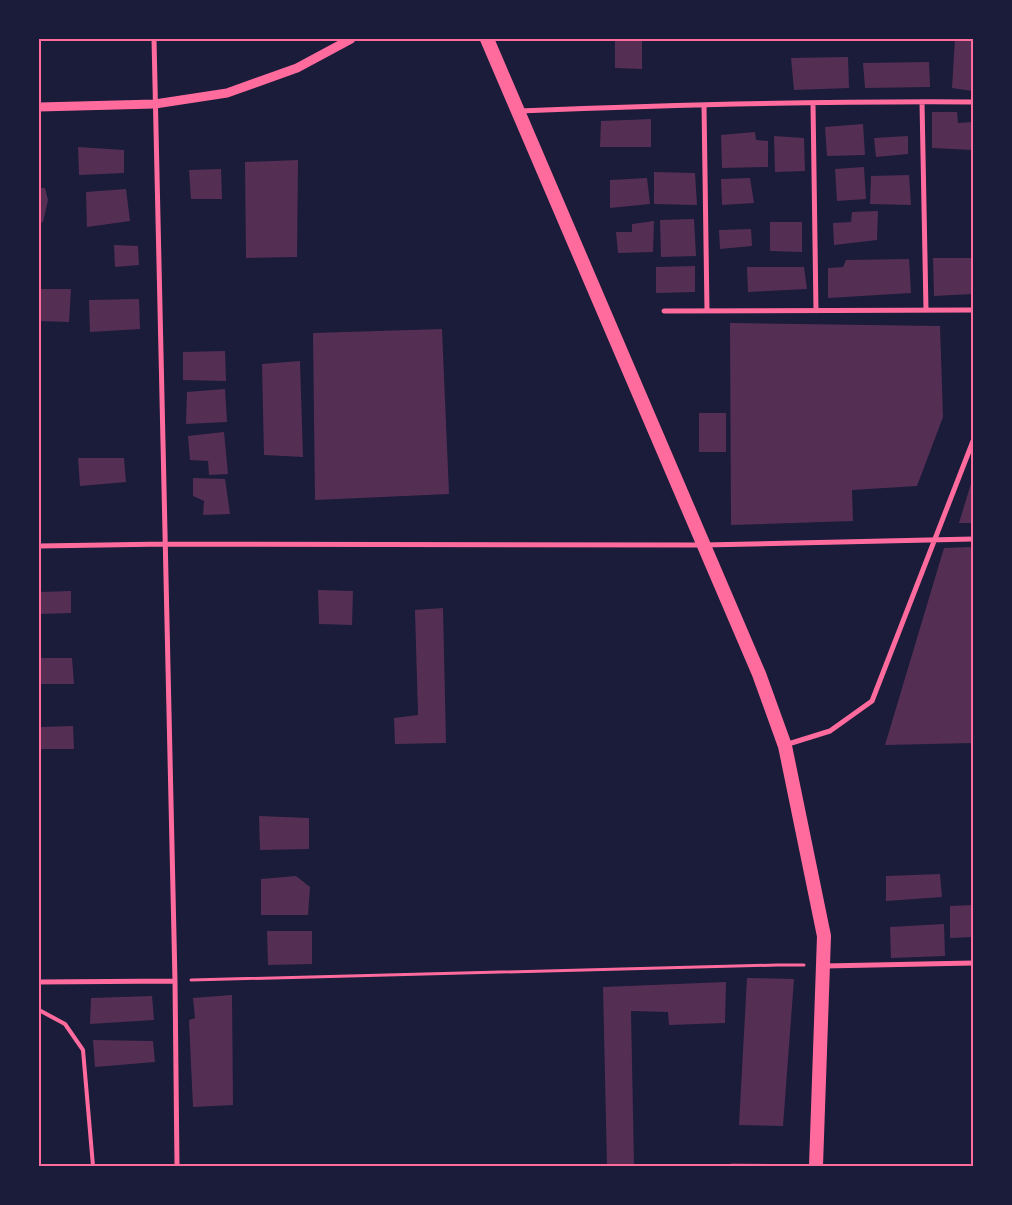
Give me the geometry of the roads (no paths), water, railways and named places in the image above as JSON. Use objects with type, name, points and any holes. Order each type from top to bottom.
[{"type":"highway","points":[[487,39],[759,674],[785,746],[824,936],[816,1166]]},
{"type":"street","points":[[154,39],[175,981],[177,1166]]},
{"type":"street","points":[[39,107],[155,104],[227,93],[297,68],[351,39]]},
{"type":"street","points":[[922,102],[926,310]]},
{"type":"street","points":[[519,111],[704,105],[973,102]]},
{"type":"street","points":[[813,103],[816,310]]},
{"type":"street","points":[[704,105],[707,311]]},
{"type":"street","points":[[664,311],[973,310]]},
{"type":"street","points":[[785,746],[830,731],[872,701],[973,441]]},
{"type":"street","points":[[39,546],[166,544],[704,545],[973,539]]},
{"type":"street","points":[[823,966],[973,964]]},
{"type":"street","points":[[39,982],[175,981]]},
{"type":"lane","points":[[39,1010],[65,1024],[83,1050],[93,1166]]}]
